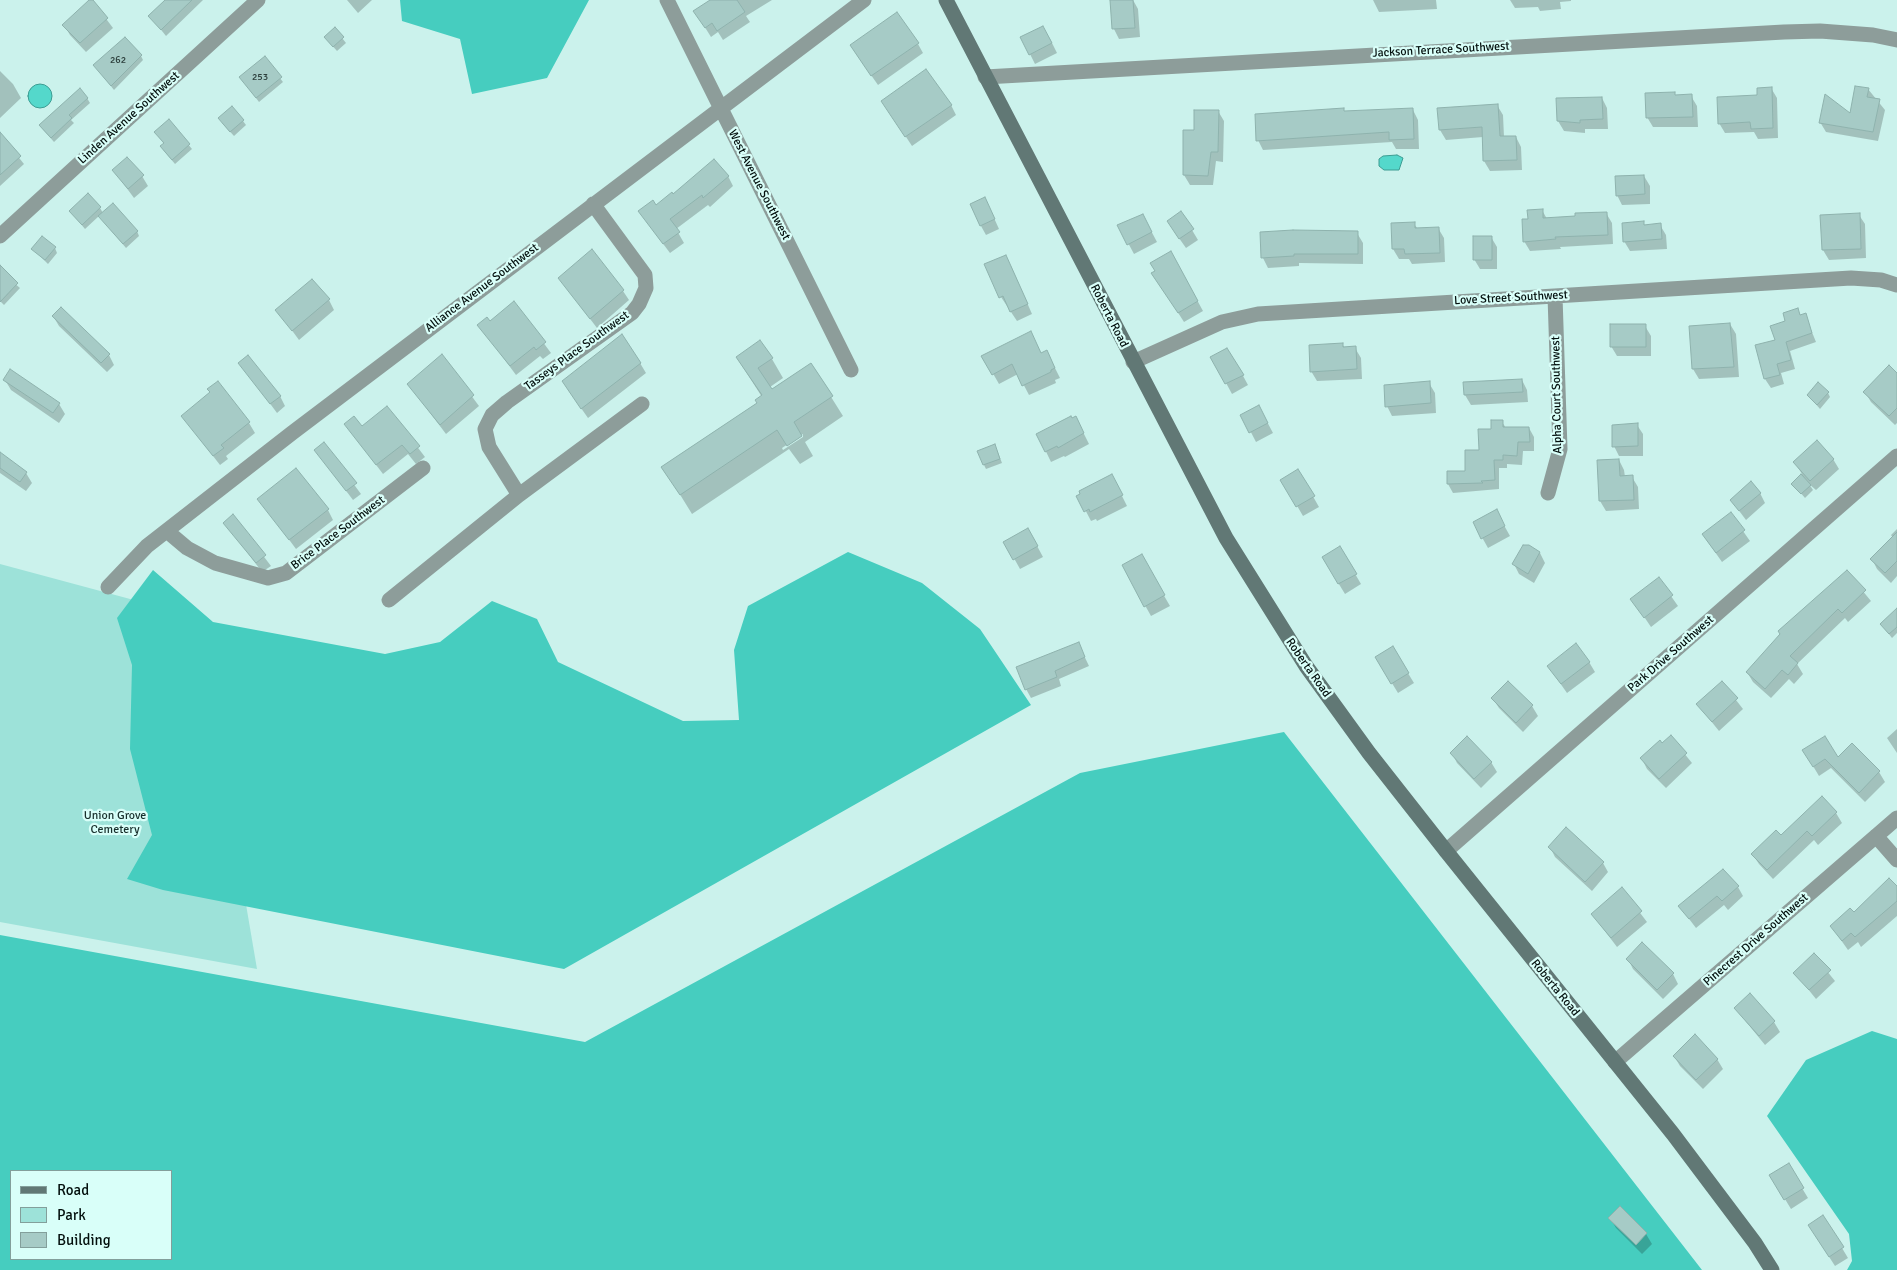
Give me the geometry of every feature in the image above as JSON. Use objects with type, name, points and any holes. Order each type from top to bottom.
[{"type":"street","name":"Linden Avenue Southwest","points":[[0,236],[258,0]]},
{"type":"street","name":"West Avenue Southwest","points":[[667,0],[851,370]]},
{"type":"street","name":"Alliance Avenue Southwest","points":[[108,587],[147,546],[168,532],[300,427],[592,204],[864,0]]},
{"type":"street","name":"Roberta Road","points":[[946,0],[1133,362],[1252,584],[1306,666],[1369,753],[1679,1142],[1754,1242],[1772,1270]]},
{"type":"street","name":"Jackson Terrace Southwest","points":[[985,77],[1784,32],[1820,31],[1873,35],[1897,40]]},
{"type":"street","name":"Tasseys Place Southwest","points":[[519,495],[489,447],[485,429],[492,415],[507,402],[632,313],[639,304],[646,288],[645,275],[592,204]]},
{"type":"street","name":"Love Street Southwest","points":[[1133,362],[1222,322],[1258,314],[1851,278],[1881,280],[1897,285]]},
{"type":"street","name":"Alpha Court Southwest","points":[[1548,493],[1560,449],[1555,296]]},
{"type":"street","points":[[389,600],[519,495],[642,404]]},
{"type":"street","name":"Park Drive Southwest","points":[[1446,851],[1897,456]]},
{"type":"street","name":"Brice Place Southwest","points":[[168,532],[187,548],[215,563],[268,578],[286,572],[423,468]]},
{"type":"street","name":"Pinecrest Drive Southwest","points":[[1615,1062],[1897,818]]},
{"type":"street","points":[[1876,836],[1897,860]]},
{"type":"green space","name":"Union Grove Cemetery","points":[[0,564],[197,617],[257,969],[0,922]]},
{"type":"shaded area","points":[[400,0],[589,0],[547,78],[472,94],[460,39],[402,21]]},
{"type":"shaded area","points":[[40,84],[49,87],[52,96],[49,105],[40,108],[31,105],[28,96],[31,87]]},
{"type":"shaded area","points":[[1397,155],[1403,158],[1399,170],[1384,170],[1379,166],[1379,159],[1383,156]]},
{"type":"shaded area","points":[[848,552],[922,583],[980,629],[1031,705],[564,969],[163,890],[127,879],[152,835],[130,749],[132,665],[117,618],[153,570],[213,622],[385,654],[440,642],[492,601],[537,619],[558,662],[683,721],[739,720],[734,650],[748,606]]},
{"type":"shaded area","points":[[1284,732],[1702,1270],[0,1270],[0,935],[585,1042],[1080,773]]},
{"type":"shaded area","points":[[1872,1031],[1897,1039],[1897,1270],[1847,1270],[1852,1261],[1849,1234],[1767,1116],[1806,1060]]},
{"type":"building","points":[[89,0],[93,0],[108,18],[80,43],[62,25]]},
{"type":"building","points":[[165,0],[192,0],[161,30],[148,16]]},
{"type":"building","points":[[710,0],[737,0],[745,12],[717,31],[712,23],[705,28],[693,11]]},
{"type":"building","points":[[1110,0],[1133,0],[1135,28],[1112,29]]},
{"type":"building","points":[[897,12],[919,43],[871,76],[850,45]]},
{"type":"building","points":[[1043,26],[1052,43],[1029,55],[1020,37]]},
{"type":"building","points":[[335,27],[344,37],[333,47],[324,37]]},
{"type":"building","points":[[125,37],[142,55],[111,86],[93,65]]},
{"type":"building","points":[[265,56],[282,77],[256,98],[239,77]]},
{"type":"building","points":[[926,69],[952,105],[905,137],[881,101]]},
{"type":"building","points":[[1855,86],[1869,88],[1867,97],[1880,99],[1873,132],[1819,123],[1825,94],[1850,113]]},
{"type":"building","points":[[1772,87],[1773,128],[1751,129],[1750,122],[1718,124],[1717,97],[1757,95],[1757,88]]},
{"type":"building","points":[[80,88],[88,98],[69,115],[72,118],[51,138],[39,125]]},
{"type":"building","points":[[1675,92],[1675,95],[1692,94],[1693,117],[1646,118],[1645,93]]},
{"type":"building","points":[[1602,97],[1603,119],[1580,120],[1580,123],[1557,121],[1556,98]]},
{"type":"building","points":[[1498,104],[1500,136],[1516,136],[1517,160],[1483,161],[1482,127],[1439,130],[1437,108]]},
{"type":"building","points":[[232,106],[244,120],[230,132],[218,118]]},
{"type":"building","points":[[1344,108],[1344,111],[1413,108],[1414,139],[1389,140],[1389,132],[1256,141],[1255,114]]},
{"type":"building","points":[[1194,110],[1219,110],[1218,152],[1211,152],[1208,176],[1183,175],[1183,130],[1194,130]]},
{"type":"building","points":[[169,119],[190,144],[172,160],[160,146],[164,143],[154,132]]},
{"type":"building","points":[[0,132],[21,156],[0,175]]},
{"type":"building","points":[[127,157],[144,175],[128,189],[112,170]]},
{"type":"building","points":[[714,159],[729,176],[703,198],[702,195],[670,219],[680,232],[663,244],[638,211],[653,200],[656,205],[672,192],[673,194]]},
{"type":"building","points":[[1644,175],[1645,194],[1616,196],[1615,176]]},
{"type":"building","points":[[88,193],[101,207],[82,225],[69,211]]},
{"type":"building","points":[[985,197],[995,219],[980,226],[970,204]]},
{"type":"building","points":[[113,203],[138,231],[123,244],[98,216]]},
{"type":"building","points":[[1543,209],[1543,218],[1575,216],[1575,213],[1607,212],[1608,235],[1555,237],[1556,239],[1523,242],[1522,219],[1528,219],[1527,210]]},
{"type":"building","points":[[1181,211],[1194,229],[1179,239],[1167,221]]},
{"type":"building","points":[[1860,213],[1861,249],[1822,250],[1820,215]]},
{"type":"building","points":[[1143,214],[1152,232],[1127,245],[1117,225]]},
{"type":"building","points":[[1644,221],[1644,225],[1661,223],[1662,239],[1623,242],[1622,223]]},
{"type":"building","points":[[1415,222],[1415,228],[1439,227],[1440,253],[1405,254],[1404,249],[1392,249],[1391,223]]},
{"type":"building","points":[[1293,230],[1358,231],[1358,254],[1294,254],[1294,256],[1261,258],[1260,232]]},
{"type":"building","points":[[42,236],[56,247],[45,260],[31,249]]},
{"type":"building","points":[[1473,236],[1492,236],[1492,260],[1473,260]]},
{"type":"building","points":[[592,249],[624,290],[590,319],[558,278]]},
{"type":"building","points":[[1171,251],[1198,301],[1178,313],[1151,273],[1155,271],[1150,263]]},
{"type":"building","points":[[1006,255],[1028,304],[1010,312],[1003,296],[999,298],[984,264]]},
{"type":"building","points":[[0,265],[18,283],[0,302]]},
{"type":"building","points":[[312,279],[330,299],[292,331],[275,310]]},
{"type":"building","points":[[514,301],[546,342],[536,350],[534,347],[510,366],[477,325],[487,317],[490,321]]},
{"type":"building","points":[[61,307],[110,354],[101,363],[52,316]]},
{"type":"building","points":[[1798,308],[1800,315],[1806,313],[1812,333],[1786,342],[1791,360],[1777,364],[1780,375],[1764,379],[1755,345],[1775,340],[1770,326],[1785,321],[1783,313]]},
{"type":"building","points":[[1730,323],[1734,367],[1692,369],[1689,326]]},
{"type":"building","points":[[1610,324],[1646,324],[1646,347],[1610,347]]},
{"type":"building","points":[[1031,331],[1041,353],[1047,350],[1055,368],[1051,372],[1022,386],[1012,364],[992,375],[981,356]]},
{"type":"building","points":[[622,334],[641,363],[581,409],[562,381]]},
{"type":"building","points":[[760,340],[773,358],[758,368],[772,389],[811,363],[833,396],[794,422],[802,436],[787,446],[777,430],[680,495],[661,467],[757,403],[755,400],[762,395],[736,357]]},
{"type":"building","points":[[1343,343],[1343,347],[1356,346],[1357,369],[1310,372],[1309,345]]},
{"type":"building","points":[[1227,348],[1244,375],[1225,384],[1210,357]]},
{"type":"building","points":[[442,354],[474,395],[440,425],[407,384]]},
{"type":"building","points":[[248,355],[281,396],[270,404],[238,363]]},
{"type":"building","points":[[1889,365],[1897,373],[1897,408],[1889,416],[1863,392]]},
{"type":"building","points":[[10,369],[60,403],[53,413],[3,380]]},
{"type":"building","points":[[1522,379],[1523,392],[1464,395],[1463,382]]},
{"type":"building","points":[[218,381],[250,422],[221,445],[224,448],[213,456],[181,416],[210,392],[207,389]]},
{"type":"building","points":[[1430,381],[1431,403],[1385,407],[1384,385]]},
{"type":"building","points":[[1818,382],[1829,392],[1817,405],[1807,395]]},
{"type":"building","points":[[1259,405],[1268,423],[1249,433],[1240,415]]},
{"type":"building","points":[[387,406],[420,446],[410,454],[402,445],[376,465],[344,424],[354,416],[362,426]]},
{"type":"building","points":[[1071,416],[1072,418],[1076,416],[1084,433],[1058,448],[1057,446],[1045,452],[1036,434]]},
{"type":"building","points":[[1491,420],[1503,420],[1503,427],[1529,427],[1530,442],[1518,442],[1517,456],[1503,455],[1503,460],[1494,460],[1495,480],[1481,481],[1483,483],[1447,484],[1447,471],[1465,471],[1465,450],[1479,450],[1478,429],[1491,429]]},
{"type":"building","points":[[1638,423],[1638,446],[1612,447],[1612,425]]},
{"type":"building","points":[[1817,440],[1834,459],[1810,481],[1793,462]]},
{"type":"building","points":[[324,442],[357,483],[346,491],[314,450]]},
{"type":"building","points":[[995,444],[1000,459],[983,465],[977,451]]},
{"type":"building","points":[[0,452],[27,472],[20,482],[0,468]]},
{"type":"building","points":[[1619,459],[1620,476],[1633,475],[1634,500],[1599,501],[1597,460]]},
{"type":"building","points":[[296,468],[329,509],[289,540],[257,499]]},
{"type":"building","points":[[1298,469],[1315,496],[1296,507],[1280,480]]},
{"type":"building","points":[[1112,474],[1123,495],[1090,512],[1089,509],[1084,512],[1076,496],[1080,494],[1079,491]]},
{"type":"building","points":[[1801,474],[1811,485],[1801,494],[1791,484]]},
{"type":"building","points":[[1751,481],[1761,493],[1739,511],[1730,500]]},
{"type":"building","points":[[1497,509],[1505,526],[1481,539],[1473,522]]},
{"type":"building","points":[[1731,512],[1745,530],[1716,553],[1702,534]]},
{"type":"building","points":[[233,514],[266,555],[256,563],[223,523]]},
{"type":"building","points":[[1028,528],[1038,546],[1013,560],[1003,542]]},
{"type":"building","points":[[1897,532],[1897,561],[1885,573],[1870,559]]},
{"type":"building","points":[[1523,545],[1529,545],[1540,552],[1528,574],[1512,564]]},
{"type":"building","points":[[1340,546],[1357,574],[1338,584],[1322,557]]},
{"type":"building","points":[[1142,554],[1165,595],[1144,607],[1122,565]]},
{"type":"building","points":[[1847,570],[1866,590],[1842,613],[1838,609],[1790,656],[1798,663],[1788,675],[1782,670],[1765,689],[1746,672],[1780,634],[1778,631]]},
{"type":"building","points":[[1659,577],[1673,595],[1644,618],[1630,599]]},
{"type":"building","points":[[1897,608],[1897,627],[1889,634],[1880,624]]},
{"type":"building","points":[[1079,642],[1085,657],[1055,671],[1057,677],[1025,690],[1016,667]]},
{"type":"building","points":[[1576,643],[1590,662],[1561,684],[1547,666]]},
{"type":"building","points":[[1393,646],[1409,673],[1391,684],[1375,657]]},
{"type":"building","points":[[1508,681],[1533,705],[1516,723],[1491,698]]},
{"type":"building","points":[[1722,681],[1738,698],[1712,722],[1696,704]]},
{"type":"building","points":[[1671,735],[1687,753],[1659,779],[1640,758],[1660,740],[1662,743]]},
{"type":"building","points":[[1467,736],[1492,762],[1474,779],[1450,753]]},
{"type":"building","points":[[1825,736],[1838,757],[1852,743],[1880,771],[1859,793],[1825,759],[1813,767],[1802,750]]},
{"type":"building","points":[[1822,796],[1837,812],[1812,836],[1807,831],[1767,870],[1751,854],[1776,830],[1781,835]]},
{"type":"building","points":[[1566,827],[1604,862],[1585,882],[1548,847]]},
{"type":"building","points":[[1723,869],[1739,886],[1722,901],[1717,896],[1689,919],[1678,906]]},
{"type":"building","points":[[1889,878],[1897,886],[1897,901],[1855,937],[1851,933],[1842,941],[1830,926],[1850,908],[1854,912]]},
{"type":"building","points":[[1622,887],[1642,911],[1611,938],[1591,914]]},
{"type":"building","points":[[1642,942],[1674,973],[1657,990],[1626,959]]},
{"type":"building","points":[[1814,953],[1831,970],[1809,990],[1793,973]]},
{"type":"building","points":[[1750,993],[1775,1021],[1759,1036],[1734,1008]]},
{"type":"building","points":[[1695,1034],[1718,1059],[1696,1080],[1673,1056]]},
{"type":"building","points":[[1789,1163],[1804,1188],[1784,1200],[1769,1175]]},
{"type":"building","points":[[1620,1206],[1647,1233],[1636,1245],[1608,1218]]},
{"type":"building","points":[[1823,1215],[1844,1247],[1829,1257],[1808,1225]]}]
